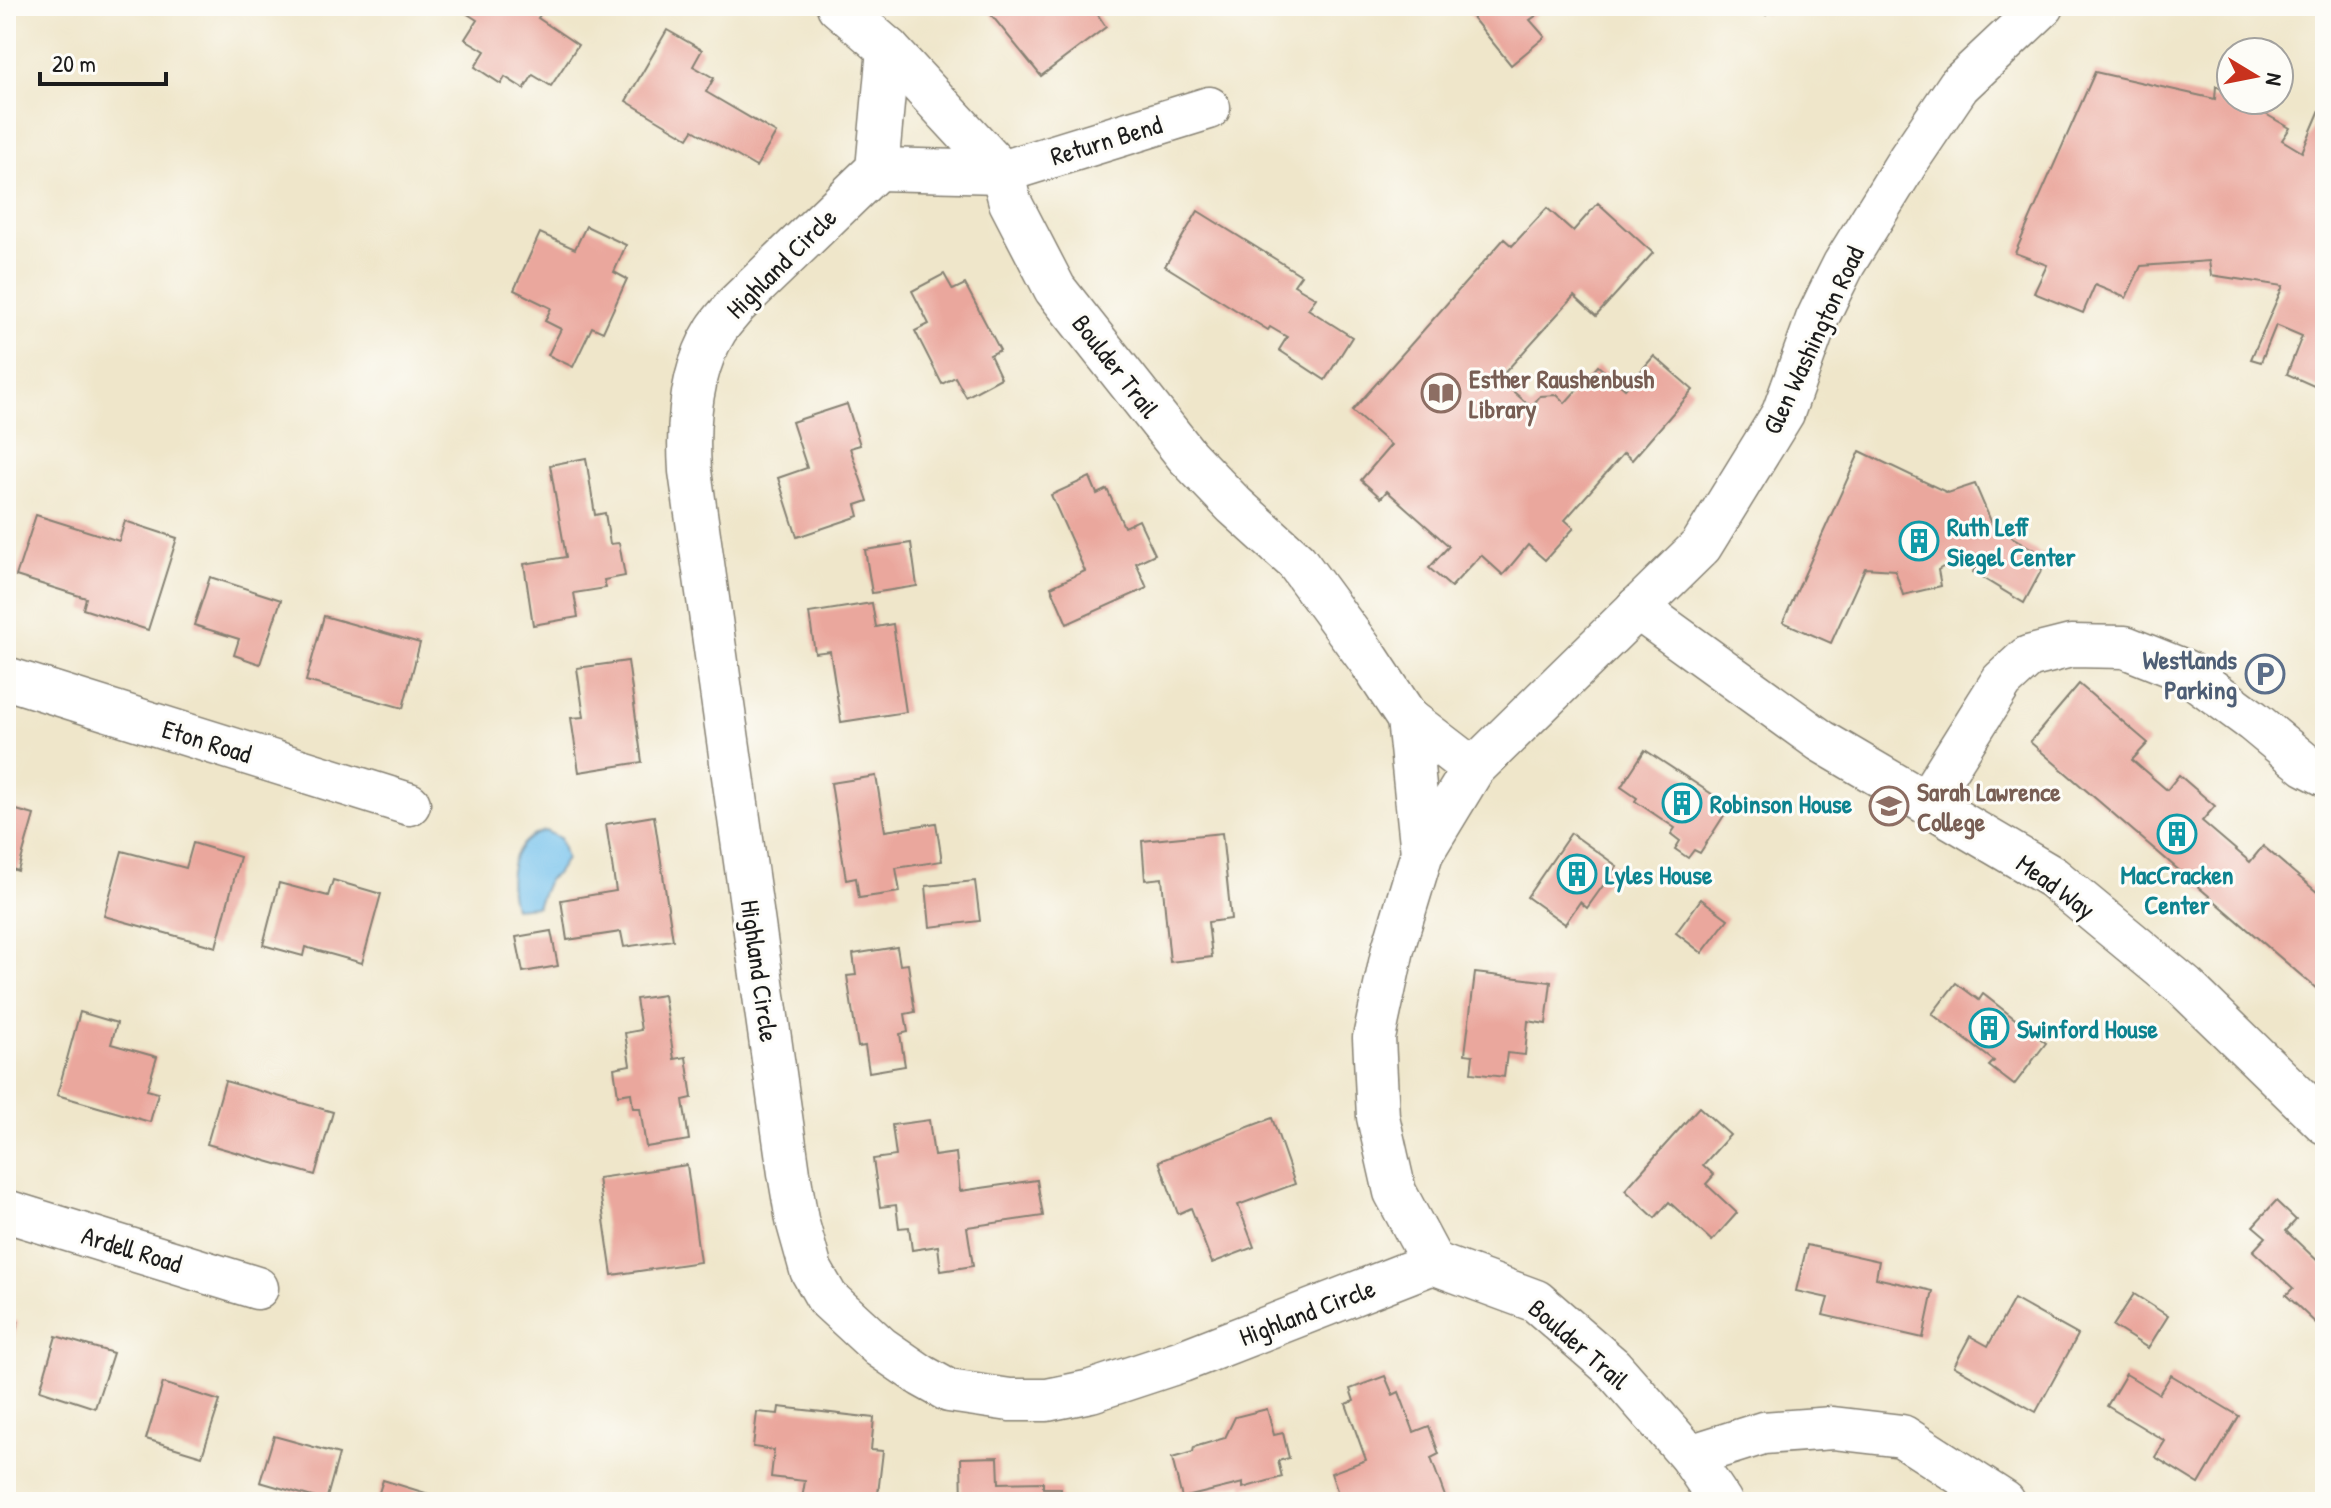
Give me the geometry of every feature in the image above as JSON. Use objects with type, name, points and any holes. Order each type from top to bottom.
[{"type":"street","name":"Boulder Trail","points":[[838,6],[888,49],[1002,172],[1010,202],[1055,289],[1187,456],[1234,505],[1296,561],[1408,719],[1473,769],[1422,853],[1393,949],[1374,1038],[1378,1117],[1395,1192],[1433,1263],[1536,1301],[1612,1367],[1690,1456],[1721,1502]]},
{"type":"street","name":"Glen Washington Road","points":[[1473,769],[1701,546],[1783,413],[1828,296],[1844,264],[1917,146],[1959,85],[2043,6]]},
{"type":"street","points":[[877,169],[888,49]]},
{"type":"street","name":"Return Bend","points":[[877,169],[1002,172],[1209,108]]},
{"type":"street","name":"Highland Circle","points":[[877,169],[736,305],[716,330],[702,360],[688,442],[775,1087],[797,1220],[811,1270],[827,1298],[880,1347],[922,1376],[949,1391],[1010,1400],[1035,1400],[1091,1391],[1182,1361],[1433,1263]]},
{"type":"street","name":"Mead Way","points":[[1637,608],[1821,741],[2052,877],[2185,987],[2325,1123]]},
{"type":"street","points":[[1926,802],[2002,681],[2028,657],[2071,646],[2125,647],[2185,671],[2306,765],[2325,775]]},
{"type":"street","name":"Eton Road","points":[[6,678],[409,804]]},
{"type":"street","name":"Boulder Trail","points":[[1408,719],[1422,853]]},
{"type":"street","name":"Ardell Road","points":[[6,1211],[257,1288]]},
{"type":"street","points":[[1690,1456],[1763,1433],[1833,1428],[1902,1436],[2004,1502]]},
{"type":"water","points":[[545,831],[560,838],[566,859],[548,880],[537,906],[514,908],[510,884],[517,852],[533,836]]},
{"type":"building","points":[[455,6],[546,6],[538,18],[578,45],[551,86],[533,75],[524,89],[505,77],[501,84],[475,67],[485,51],[465,39],[477,20]]},
{"type":"building","points":[[984,6],[1092,6],[1106,27],[1041,76]]},
{"type":"building","points":[[1463,6],[1529,6],[1537,15],[1530,20],[1545,37],[1511,65]]},
{"type":"building","points":[[1757,6],[1772,6],[1766,15]]},
{"type":"building","points":[[667,30],[702,50],[693,66],[714,78],[706,92],[776,133],[756,167],[693,130],[688,138],[626,101]]},
{"type":"building","points":[[2095,72],[2215,99],[2215,116],[2269,116],[2290,128],[2282,140],[2302,152],[2325,98],[2325,391],[2287,374],[2302,336],[2276,325],[2261,362],[2251,359],[2283,286],[2211,275],[2209,261],[2141,266],[2126,298],[2095,285],[2083,313],[2034,293],[2047,265],[2015,253]]},
{"type":"building","name":"Esther Raushenbush Library","points":[[1598,203],[1653,253],[1596,316],[1574,296],[1499,379],[1531,407],[1540,396],[1557,395],[1565,403],[1598,366],[1625,389],[1654,356],[1693,390],[1632,460],[1624,453],[1565,520],[1574,528],[1545,560],[1528,545],[1503,575],[1481,555],[1451,587],[1429,568],[1449,546],[1387,491],[1381,498],[1361,480],[1391,445],[1352,411],[1504,239],[1512,246],[1547,208],[1573,231]]},
{"type":"building","points":[[1198,211],[1301,275],[1294,285],[1316,298],[1308,309],[1352,337],[1325,380],[1279,350],[1287,337],[1270,327],[1268,330],[1165,266]]},
{"type":"building","points":[[586,226],[626,245],[614,272],[627,279],[603,332],[592,327],[573,367],[548,355],[561,329],[545,321],[551,308],[514,290],[540,233],[575,249]]},
{"type":"building","points":[[944,274],[953,290],[965,284],[1000,350],[990,355],[1001,378],[966,397],[955,377],[942,384],[915,331],[929,324],[912,291]]},
{"type":"building","points":[[847,404],[860,445],[850,448],[868,501],[856,505],[859,516],[797,537],[778,478],[807,468],[792,422]]},
{"type":"building","name":"Ruth Leff Siegel Center","points":[[1860,451],[1948,493],[1975,484],[1993,526],[2048,558],[2024,603],[1973,572],[1976,566],[1960,557],[1938,570],[1941,586],[1903,595],[1895,570],[1865,568],[1831,643],[1783,622]]},
{"type":"building","points":[[586,458],[595,515],[605,513],[610,544],[619,543],[625,576],[604,580],[606,588],[574,593],[578,617],[533,625],[524,564],[566,557],[550,465]]},
{"type":"building","points":[[1090,477],[1097,494],[1107,489],[1124,527],[1139,520],[1155,554],[1136,563],[1147,588],[1067,624],[1051,587],[1085,571],[1051,495]]},
{"type":"building","points":[[36,515],[119,541],[125,521],[177,538],[148,630],[83,609],[86,598],[16,576]]},
{"type":"building","points":[[911,543],[917,586],[872,593],[865,550]]},
{"type":"building","points":[[210,577],[281,600],[260,664],[234,655],[239,639],[194,625]]},
{"type":"building","points":[[872,603],[876,627],[893,624],[906,712],[841,722],[830,651],[815,653],[809,613]]},
{"type":"building","points":[[324,616],[420,643],[403,708],[306,681]]},
{"type":"building","points":[[628,661],[642,762],[579,772],[571,718],[584,717],[577,668]]},
{"type":"building","name":"MacCracken Center","points":[[2079,684],[2148,743],[2132,760],[2167,790],[2179,775],[2215,806],[2202,821],[2250,862],[2263,846],[2325,899],[2325,996],[2030,742]]},
{"type":"building","name":"Robinson House","points":[[1645,750],[1730,806],[1700,853],[1694,850],[1688,858],[1675,849],[1680,841],[1671,834],[1675,828],[1635,801],[1637,798],[1621,787]]},
{"type":"building","points":[[876,776],[885,831],[936,823],[942,861],[896,868],[900,892],[859,898],[856,878],[846,880],[831,783]]},
{"type":"building","points":[[6,807],[34,815],[18,871],[6,867]]},
{"type":"building","points":[[654,816],[673,940],[624,947],[621,932],[567,940],[561,900],[616,891],[606,824]]},
{"type":"building","points":[[1222,833],[1231,919],[1208,922],[1212,957],[1170,962],[1162,878],[1145,880],[1142,841]]},
{"type":"building","name":"Lyles House","points":[[1571,833],[1617,866],[1587,908],[1580,902],[1565,924],[1527,897]]},
{"type":"building","points":[[193,843],[240,857],[216,947],[104,916],[122,851],[186,868]]},
{"type":"building","points":[[333,880],[381,894],[362,963],[305,947],[303,956],[263,945],[279,883],[328,896]]},
{"type":"building","points":[[975,881],[980,921],[930,927],[926,886]]},
{"type":"building","points":[[1701,899],[1728,919],[1702,953],[1676,933]]},
{"type":"building","points":[[551,931],[558,966],[523,972],[516,937]]},
{"type":"building","points":[[897,947],[900,965],[908,964],[915,1012],[905,1014],[908,1032],[900,1034],[905,1066],[869,1072],[865,1046],[858,1047],[847,976],[856,975],[853,954]]},
{"type":"building","points":[[1475,973],[1551,982],[1546,1024],[1528,1021],[1525,1055],[1507,1053],[1504,1077],[1471,1073],[1473,1055],[1465,1054]]},
{"type":"building","name":"Swinford House","points":[[1956,983],[1979,1000],[1983,994],[2046,1043],[2014,1085],[1989,1066],[1994,1061],[1932,1014]]},
{"type":"building","points":[[664,995],[674,1059],[686,1057],[692,1098],[683,1100],[689,1140],[646,1147],[640,1108],[633,1108],[631,1093],[618,1095],[614,1068],[630,1065],[625,1033],[641,1030],[636,999]]},
{"type":"building","points":[[80,1012],[117,1023],[111,1044],[157,1057],[147,1090],[158,1093],[150,1122],[57,1095]]},
{"type":"building","points":[[225,1081],[333,1112],[315,1175],[207,1144]]},
{"type":"building","points":[[1699,1107],[1730,1135],[1703,1165],[1714,1175],[1706,1184],[1737,1213],[1712,1241],[1669,1202],[1655,1218],[1625,1190]]},
{"type":"building","points":[[1272,1118],[1295,1184],[1238,1205],[1254,1247],[1212,1263],[1191,1208],[1178,1214],[1159,1161]]},
{"type":"building","points":[[929,1120],[934,1156],[956,1153],[960,1191],[1037,1180],[1043,1216],[967,1227],[973,1266],[941,1271],[938,1246],[912,1250],[909,1227],[899,1228],[896,1205],[880,1207],[873,1159],[896,1156],[892,1125]]},
{"type":"building","points":[[687,1165],[700,1262],[612,1275],[598,1178]]},
{"type":"building","points":[[2276,1201],[2296,1220],[2286,1231],[2325,1268],[2323,1330],[2286,1295],[2293,1288],[2253,1251],[2266,1237],[2253,1226]]},
{"type":"building","points":[[1807,1245],[1879,1261],[1876,1278],[1933,1291],[1923,1338],[1823,1315],[1828,1298],[1796,1291]]},
{"type":"building","points":[[2134,1294],[2168,1316],[2148,1348],[2113,1326]]},
{"type":"building","points":[[2014,1299],[2078,1335],[2036,1412],[1954,1366],[1970,1336],[1988,1346]]},
{"type":"building","points":[[6,1319],[18,1322],[7,1363],[6,1363]]},
{"type":"building","points":[[56,1336],[113,1353],[95,1408],[40,1390]]},
{"type":"building","points":[[2126,1374],[2159,1394],[2171,1375],[2239,1416],[2199,1484],[2155,1457],[2165,1441],[2107,1406]]},
{"type":"building","points":[[1385,1376],[1393,1395],[1399,1392],[1414,1432],[1429,1426],[1439,1454],[1431,1458],[1447,1502],[1341,1502],[1331,1473],[1366,1460],[1346,1404],[1354,1401],[1350,1389]]},
{"type":"building","points":[[163,1383],[220,1401],[202,1456],[146,1439]]},
{"type":"building","points":[[779,1407],[874,1418],[871,1450],[883,1451],[877,1502],[802,1499],[805,1481],[771,1477],[774,1450],[753,1447],[757,1412],[778,1414]]},
{"type":"building","points":[[1267,1409],[1274,1435],[1283,1433],[1289,1458],[1278,1461],[1282,1477],[1243,1488],[1243,1483],[1182,1498],[1172,1458],[1193,1452],[1194,1447],[1225,1438],[1235,1417]]},
{"type":"building","points":[[274,1436],[339,1454],[326,1501],[260,1482]]},
{"type":"building","points":[[998,1457],[999,1483],[1043,1482],[1043,1488],[1061,1488],[1061,1502],[962,1502],[961,1458]]},
{"type":"building","points":[[383,1480],[452,1501],[452,1502],[376,1502]]},
{"type":"place","name":"Esther Raushenbush Library","points":[[1441,393]]},
{"type":"place","name":"Ruth Leff Siegel Center","points":[[1919,541]]},
{"type":"place","name":"Westlands Parking","points":[[2265,674]]},
{"type":"place","name":"Robinson House","points":[[1682,803]]},
{"type":"place","name":"Sarah Lawrence College","points":[[1889,806]]},
{"type":"place","name":"MacCracken Center","points":[[2177,834]]},
{"type":"place","name":"Lyles House","points":[[1577,874]]},
{"type":"place","name":"Swinford House","points":[[1989,1028]]}]
